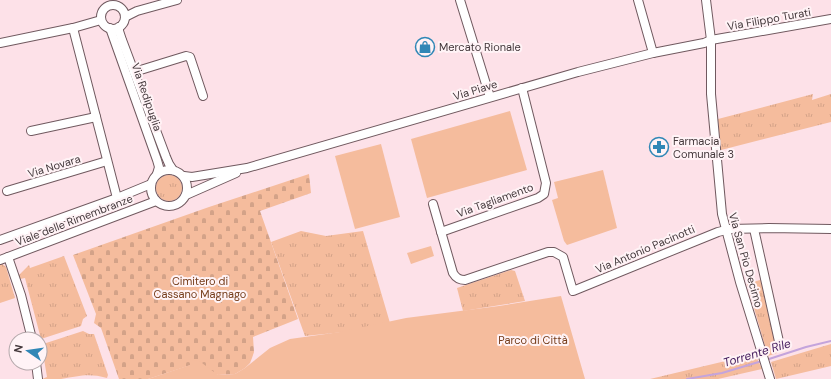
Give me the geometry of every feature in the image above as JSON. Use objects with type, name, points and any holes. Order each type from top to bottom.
[{"type":"street","points":[[101,0],[108,6]]},
{"type":"street","points":[[124,14],[177,0]]},
{"type":"street","points":[[460,0],[490,97]]},
{"type":"street","points":[[638,0],[653,53]]},
{"type":"street","name":"Via San Pio Decimo","points":[[706,0],[711,40],[711,94],[722,214],[725,230],[770,379]]},
{"type":"street","points":[[117,5],[124,14],[124,21],[119,27],[110,28],[101,20],[102,12],[108,6],[117,5]]},
{"type":"street","name":"Via Filippo Turati","points":[[711,40],[831,19]]},
{"type":"street","points":[[0,43],[73,28],[101,20]]},
{"type":"street","name":"Via Redipuglia","points":[[119,27],[119,31],[134,72],[169,164],[173,170]]},
{"type":"street","points":[[73,28],[117,198]]},
{"type":"street","name":"Via Redipuglia","points":[[110,28],[157,160],[159,167],[157,174]]},
{"type":"street","name":"Via Piave","points":[[184,176],[192,177],[247,168],[600,66],[653,53],[704,43],[711,40]]},
{"type":"street","name":"Via Redipuglia","points":[[134,72],[186,56],[190,57],[203,96]]},
{"type":"street","name":"Via Tagliamento","points":[[441,232],[538,198],[544,194],[546,183],[522,88]]},
{"type":"street","points":[[31,131],[96,117]]},
{"type":"street","name":"Via Novara","points":[[7,191],[108,161]]},
{"type":"street","name":"Via Piave","points":[[186,195],[247,168]]},
{"type":"street","points":[[167,169],[173,170],[184,176],[188,186],[186,195],[183,200],[174,206],[164,206],[156,201],[152,193],[151,184],[157,174],[167,169]]},
{"type":"street","name":"Viale delle Rimembranze","points":[[0,240],[117,198],[151,184]]},
{"type":"street","name":"Viale delle Rimembranze","points":[[4,259],[156,201]]},
{"type":"street","points":[[433,204],[441,232]]},
{"type":"street","points":[[754,229],[780,346]]},
{"type":"street","name":"Via Antonio Pacinotti","points":[[441,232],[453,273],[460,280],[465,280],[548,252],[554,252],[563,257],[573,291],[711,234],[725,230],[831,229]]},
{"type":"street","points":[[4,259],[21,295],[30,331]]},
{"type":"green space","points":[[813,94],[812,100],[831,94],[831,122],[721,150],[718,119]]},
{"type":"green space","points":[[510,111],[527,170],[427,198],[411,139]]},
{"type":"green space","points":[[381,144],[400,217],[355,229],[335,156]]},
{"type":"green space","points":[[603,170],[617,228],[567,245],[564,241],[552,200],[558,198],[554,182]]},
{"type":"green space","name":"Cimitero di Cassano Magnago","points":[[309,174],[311,193],[260,211],[298,319],[253,337],[254,352],[250,363],[235,374],[218,375],[191,365],[148,379],[119,379],[101,328],[94,323],[96,314],[73,255],[209,207]]},
{"type":"green space","points":[[169,175],[178,179],[182,188],[178,197],[169,201],[160,197],[156,188],[160,179]]},
{"type":"green space","points":[[301,231],[326,236],[363,231],[390,323],[344,332],[305,336],[271,242]]},
{"type":"green space","points":[[431,246],[434,256],[411,264],[407,253]]},
{"type":"green space","points":[[64,256],[87,316],[83,319],[81,326],[48,337],[48,331],[39,331],[25,278],[20,279],[18,276],[29,265],[30,268]]},
{"type":"green space","points":[[1,263],[6,267],[15,298],[0,303],[0,264]]},
{"type":"green space","points":[[511,270],[515,271],[525,301],[463,311],[457,288]]},
{"type":"green space","points":[[763,279],[777,353],[768,356],[747,284]]},
{"type":"green space","name":"Parco di Città","points":[[561,296],[585,379],[148,379],[190,365],[190,361],[198,360],[218,375],[235,374],[270,348],[290,339],[340,332],[406,318]]},
{"type":"green space","points":[[83,331],[89,334],[94,334],[108,375],[107,378],[89,375],[61,379],[42,379],[47,377],[46,371],[48,371],[48,342]]},
{"type":"green space","points":[[831,344],[831,366],[776,379],[771,362]]},
{"type":"green space","points":[[755,354],[762,369],[718,379],[650,379]]},
{"type":"waterway","name":"Torrente Rile","points":[[766,360],[806,347],[831,341]]},
{"type":"waterway","name":"Torrente Rile","points":[[687,379],[722,373],[762,361]]},
{"type":"place","name":"Mercato Rionale","points":[[425,47]]},
{"type":"place","name":"Farmacia Comunale 3","points":[[659,147]]}]
